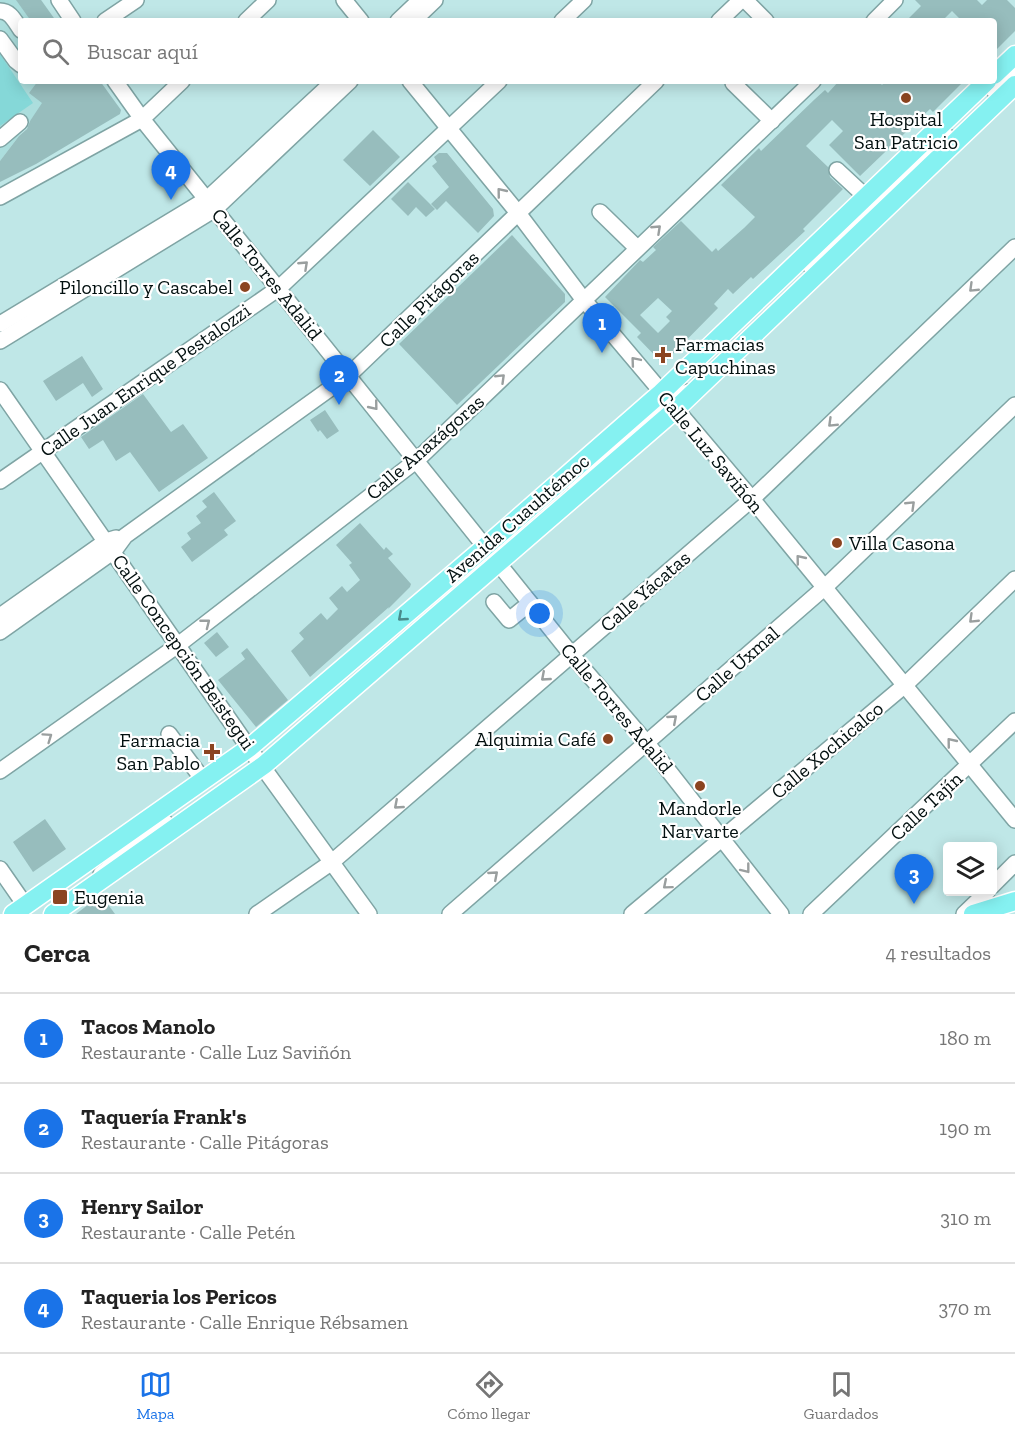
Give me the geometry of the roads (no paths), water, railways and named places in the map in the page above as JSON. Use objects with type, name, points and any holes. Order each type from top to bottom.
[{"type":"main road","points":[[997,72],[1015,55]]},
{"type":"main road","name":"Avenida Cuauhtémoc","points":[[669,402],[866,197],[984,84]]},
{"type":"main road","name":"Avenida Cuauhtémoc","points":[[53,914],[257,757],[492,555],[669,402],[1015,85]]},
{"type":"main road","name":"Avenida Cuauhtémoc","points":[[21,911],[204,781],[257,757]]},
{"type":"main road","points":[[973,914],[1015,901]]},
{"type":"street","points":[[109,18],[136,0]]},
{"type":"street","points":[[249,18],[268,0]]},
{"type":"street","points":[[344,0],[359,18]]},
{"type":"street","points":[[401,18],[420,0]]},
{"type":"street","points":[[416,18],[435,0]]},
{"type":"street","points":[[565,18],[584,0]]},
{"type":"street","points":[[722,18],[743,0],[763,18]]},
{"type":"street","points":[[877,18],[895,0]]},
{"type":"street","points":[[61,1],[71,18]]},
{"type":"street","points":[[0,10],[10,15],[18,26]]},
{"type":"street","points":[[0,39],[18,61]]},
{"type":"street","points":[[669,402],[677,388],[821,251],[835,244],[1015,73]]},
{"type":"street","name":"Calle Torres Adalid","points":[[117,84],[142,119],[571,654],[646,742],[781,914]]},
{"type":"street","points":[[0,197],[142,119],[179,84]]},
{"type":"street","points":[[211,204],[331,84]]},
{"type":"street","points":[[0,341],[22,320],[211,204],[347,84]]},
{"type":"street","name":"Calle Luz Saviñón","points":[[412,84],[518,213],[584,299],[752,499],[1015,820]]},
{"type":"street","name":"Calle Juan Enrique Pestalozzi","points":[[0,481],[279,288],[496,84]]},
{"type":"street","name":"Calle Pitágoras","points":[[0,616],[125,536],[349,375],[653,84]]},
{"type":"street","points":[[734,84],[772,121]]},
{"type":"street","name":"Calle Anaxágoras","points":[[0,771],[178,645],[417,460],[810,84]]},
{"type":"street","points":[[0,139],[20,122]]},
{"type":"street","points":[[837,170],[866,197]]},
{"type":"street","points":[[600,212],[637,248]]},
{"type":"street","name":"Calle Yácatas","points":[[257,914],[332,862],[752,499],[1015,247]]},
{"type":"street","points":[[0,324],[22,320]]},
{"type":"street","name":"Calle Concepción Beistegui","points":[[0,390],[369,914]]},
{"type":"street","name":"Calle Uxmal","points":[[450,914],[824,588],[1015,405]]},
{"type":"street","name":"Calle Pitágoras","points":[[0,632],[110,546]]},
{"type":"street","name":"Calle Xochicalco","points":[[632,914],[905,685],[1015,579]]},
{"type":"street","points":[[494,602],[509,620],[530,603]]},
{"type":"street","name":"Calle Tajín","points":[[811,914],[1015,721]]},
{"type":"street","points":[[169,734],[204,781]]},
{"type":"street","points":[[44,914],[109,868],[115,859],[257,757]]},
{"type":"street","points":[[0,869],[21,911],[104,861],[115,859]]},
{"type":"street","points":[[997,882],[1015,864]]},
{"type":"street","points":[[964,914],[982,896]]},
{"type":"place","name":"Hospital San Patricio","points":[[906,98]]},
{"type":"place","name":"Taqueria los Pericos","points":[[171,200]]},
{"type":"place","name":"Piloncillo y Cascabel","points":[[245,287]]},
{"type":"place","name":"Tacos Manolo","points":[[602,353]]},
{"type":"place","name":"Farmacias Capuchinas","points":[[663,355]]},
{"type":"place","name":"Taquería Frank's","points":[[339,405]]},
{"type":"place","name":"Villa Casona","points":[[837,543]]},
{"type":"place","name":"Alquimia Café","points":[[608,739]]},
{"type":"place","name":"Farmacia San Pablo","points":[[212,752]]},
{"type":"place","name":"Mandorle Narvarte","points":[[700,786]]},
{"type":"place","name":"Eugenia","points":[[60,897]]},
{"type":"place","name":"Henry Sailor","points":[[914,904]]}]
